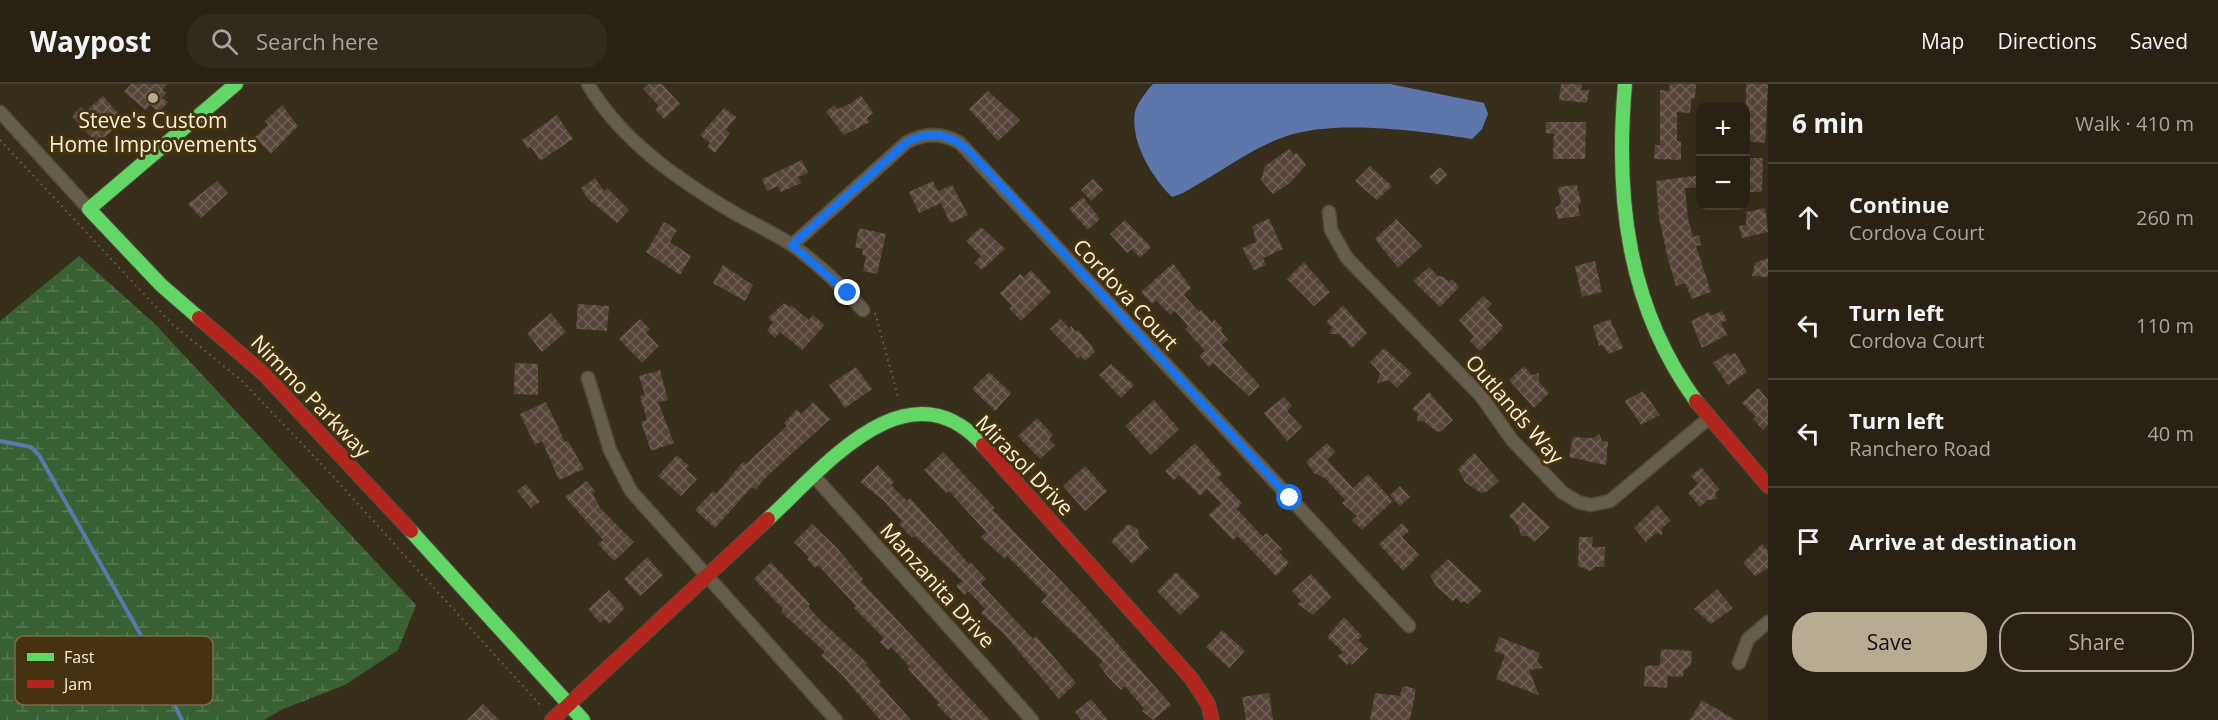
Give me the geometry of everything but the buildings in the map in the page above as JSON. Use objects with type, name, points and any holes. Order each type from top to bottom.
[{"type":"street","points":[[588,84],[627,134],[657,160],[696,189],[792,245],[823,270],[863,310]]},
{"type":"street","points":[[1625,84],[1620,148],[1621,184],[1634,262],[1644,297],[1671,361],[1709,418],[1768,486]]},
{"type":"street","points":[[89,209],[227,87]]},
{"type":"street","name":"Nimmo Parkway","points":[[0,112],[161,285],[238,350],[305,416],[583,720]]},
{"type":"street","name":"Cordova Court","points":[[792,245],[907,142],[929,134],[940,135],[960,143],[1409,626]]},
{"type":"street","name":"Outlands Way","points":[[1329,212],[1331,230],[1347,258],[1480,396],[1512,440],[1562,492],[1578,502],[1591,505],[1610,501],[1709,418]]},
{"type":"street","points":[[588,378],[610,450],[623,479],[836,720]]},
{"type":"street","name":"Mirasol Drive","points":[[549,716],[569,705],[856,437],[885,419],[914,414],[944,418],[957,424],[980,442],[1191,678],[1208,704],[1212,720]]},
{"type":"street","name":"Manzanita Drive","points":[[814,477],[1032,720]]},
{"type":"street","points":[[1739,663],[1748,639],[1768,622]]},
{"type":"path","points":[[0,140],[171,323],[250,389],[549,716]]},
{"type":"path","points":[[876,305],[875,316],[899,403]]},
{"type":"green space","points":[[79,256],[155,324],[416,605],[398,650],[345,685],[283,709],[264,720],[0,720],[0,321]]},
{"type":"water","points":[[1153,84],[1390,84],[1484,103],[1488,114],[1482,129],[1472,139],[1377,128],[1327,129],[1284,137],[1259,148],[1183,193],[1172,197],[1150,169],[1136,135],[1134,123],[1136,109]]},
{"type":"waterway","points":[[0,441],[31,447],[39,455],[141,636]]},
{"type":"waterway","points":[[175,705],[182,720]]},
{"type":"traffic: fast","points":[[199,318],[161,285],[89,209],[236,84]]},
{"type":"traffic: fast","points":[[1625,84],[1622,168],[1631,249],[1654,327],[1673,365],[1696,401]]},
{"type":"traffic: fast","points":[[768,519],[840,451],[868,432],[896,418],[925,414],[954,422],[983,445]]},
{"type":"traffic: fast","points":[[411,531],[583,720]]},
{"type":"traffic: jam","points":[[199,318],[264,374],[411,531]]},
{"type":"traffic: jam","points":[[1696,401],[1768,486]]},
{"type":"traffic: jam","points":[[983,445],[1191,678],[1208,704],[1212,720]]},
{"type":"traffic: jam","points":[[552,720],[768,519]]},
{"type":"place","name":"Steve's Custom Home Improvements","points":[[153,98]]},
{"type":"route","points":[[848,293],[792,245],[907,142],[929,134],[952,138],[969,151],[1290,498]]}]
